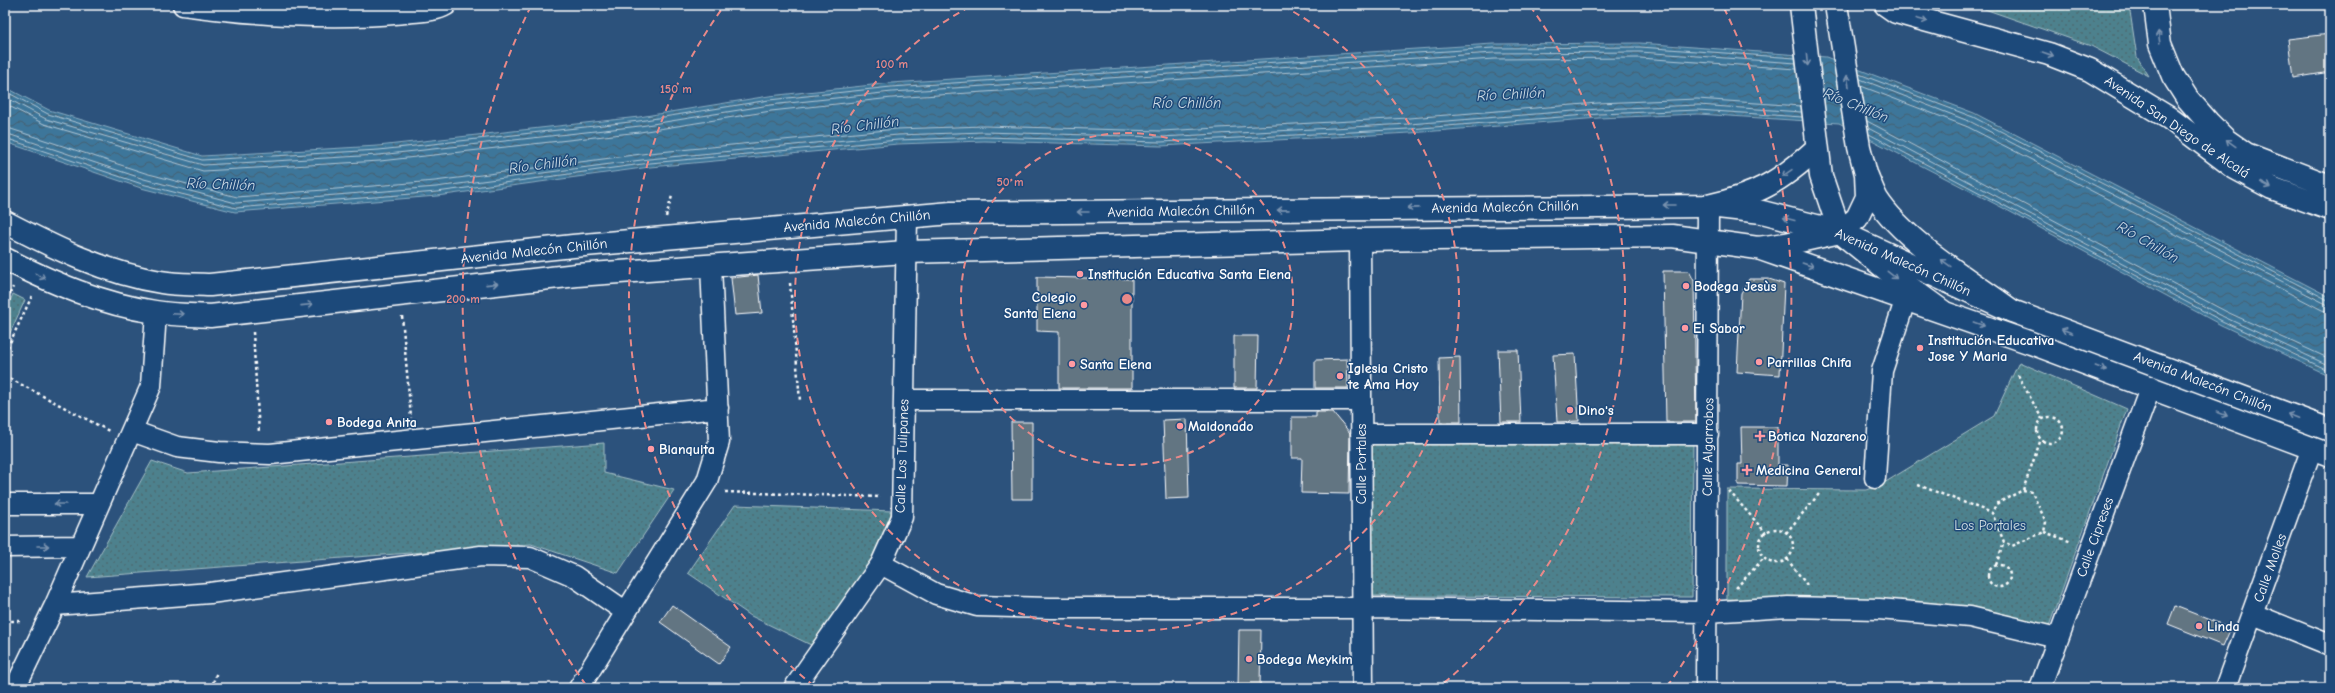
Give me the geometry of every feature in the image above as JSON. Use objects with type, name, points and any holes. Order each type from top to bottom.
[{"type":"main road","name":"Avenida San Diego de Alcalá","points":[[1886,5],[1896,12],[2049,54],[2090,70],[2169,118],[2235,168],[2272,188],[2330,209]]},
{"type":"main road","name":"Avenida San Diego de Alcalá","points":[[2155,5],[2160,44],[2173,76],[2187,98],[2208,122],[2226,140],[2246,154],[2328,184]]},
{"type":"main road","points":[[1837,12],[1859,148],[1866,174],[1876,198],[1899,225],[1933,253],[2012,310]]},
{"type":"main road","points":[[1802,13],[1821,176],[1840,232],[1902,282],[1942,311]]},
{"type":"main road","points":[[1708,206],[1739,199],[1768,187],[1794,169],[1817,148]]},
{"type":"main road","points":[[1758,248],[1786,244],[1840,232],[1857,218],[1866,197],[1866,174]]},
{"type":"main road","name":"Avenida Malecón Chillón","points":[[5,222],[62,252],[116,271],[162,283],[210,285],[573,246],[951,213],[1708,206],[1762,212],[1840,232],[2012,310],[2330,430]]},
{"type":"main road","name":"Avenida Malecón Chillón","points":[[5,259],[41,277],[101,301],[156,313],[210,316],[577,275],[906,252],[1360,240],[1672,236],[1758,248],[1906,298],[2151,386],[2321,452]]},
{"type":"street","points":[[183,5],[245,14],[330,16],[390,14],[438,9],[446,5]]},
{"type":"street","name":"Calle Algarrobos","points":[[1706,688],[1708,206]]},
{"type":"street","name":"Calle Los Tulipanes","points":[[794,688],[881,564],[902,517],[907,216]]},
{"type":"street","name":"Calle Portales","points":[[1360,240],[1362,688]]},
{"type":"street","points":[[579,688],[707,481],[719,442],[711,266]]},
{"type":"street","points":[[1875,478],[1882,371],[1906,298]]},
{"type":"street","points":[[15,688],[55,605],[152,386],[156,313]]},
{"type":"street","name":"Calle Cipreses","points":[[2040,688],[2057,638],[2151,386]]},
{"type":"street","points":[[904,400],[1361,400]]},
{"type":"street","points":[[130,436],[177,447],[219,452],[260,454],[718,408]]},
{"type":"street","points":[[1361,434],[1708,434]]},
{"type":"street","name":"Calle Molles","points":[[2225,688],[2253,614],[2321,452]]},
{"type":"street","points":[[5,504],[99,504]]},
{"type":"street","points":[[5,547],[81,546]]},
{"type":"street","points":[[55,605],[210,593],[481,556],[530,557],[574,576],[626,612]]},
{"type":"street","points":[[881,564],[936,594],[977,606],[1050,608],[1362,608],[1706,612],[1788,607],[1879,609],[1970,617],[2057,638]]},
{"type":"street","points":[[2253,614],[2330,645]]},
{"type":"path","points":[[666,216],[672,196]]},
{"type":"path","points":[[789,260],[800,401]]},
{"type":"path","points":[[5,353],[41,277]]},
{"type":"path","points":[[400,295],[413,439]]},
{"type":"path","points":[[252,311],[260,454]]},
{"type":"path","points":[[2018,375],[2042,419]]},
{"type":"path","points":[[5,376],[130,436]]},
{"type":"path","points":[[2023,490],[2041,439],[2037,427],[2042,419],[2050,416],[2056,418],[2063,428],[2063,433],[2056,442],[2050,443],[2041,439]]},
{"type":"path","points":[[1918,485],[1992,512],[2004,542],[1996,565],[1988,572],[1988,578],[1996,587],[2002,586],[2010,579],[2010,574],[2004,566],[1996,565]]},
{"type":"path","points":[[1992,512],[1996,504],[2023,490],[2032,492],[2046,522],[2044,532]]},
{"type":"path","points":[[1729,491],[1766,533]]},
{"type":"path","points":[[701,492],[888,498],[902,517]]},
{"type":"path","points":[[1786,533],[1819,494]]},
{"type":"path","points":[[1770,530],[1778,530],[1786,533],[1793,546],[1787,559],[1776,563],[1764,558],[1760,551],[1759,543],[1766,533],[1770,530]]},
{"type":"path","points":[[2004,542],[2012,546],[2044,532],[2074,543]]},
{"type":"path","points":[[1734,590],[1764,558]]},
{"type":"path","points":[[1787,559],[1808,587]]},
{"type":"path","points":[[211,688],[217,672]]},
{"type":"green space","points":[[1973,5],[2129,5],[2137,57],[2149,76],[2091,46]]},
{"type":"green space","points":[[13,294],[25,300],[5,344],[5,313]]},
{"type":"green space","name":"Los Portales","points":[[2019,362],[2127,409],[2049,626],[1930,606],[1727,599],[1727,489],[1866,490],[1884,483],[1994,416]]},
{"type":"green space","points":[[1367,437],[1693,438],[1692,597],[1370,596]]},
{"type":"green space","points":[[604,443],[604,473],[674,490],[618,573],[531,544],[87,577],[152,461],[188,473]]},
{"type":"green space","points":[[735,505],[892,511],[872,565],[813,646],[751,616],[688,573]]},
{"type":"water","name":"Río Chillón","points":[[1640,43],[1826,57],[1974,113],[2330,297],[2330,376],[2221,325],[2003,208],[1839,123],[1698,114],[1599,118],[1410,133],[1161,146],[984,141],[898,144],[650,167],[437,196],[235,212],[141,188],[5,142],[5,87],[49,110],[202,156],[378,146],[639,117],[769,96],[891,83],[1493,44]]},
{"type":"building","points":[[2330,34],[2330,72],[2293,78],[2288,39]]},
{"type":"building","points":[[1663,271],[1689,271],[1694,281],[1696,422],[1666,422]]},
{"type":"building","points":[[758,275],[762,313],[735,315],[731,278]]},
{"type":"building","points":[[1037,277],[1132,279],[1132,388],[1059,388],[1059,332],[1037,331]]},
{"type":"building","points":[[1749,279],[1769,279],[1784,284],[1780,375],[1737,372],[1741,293]]},
{"type":"building","points":[[1234,336],[1258,336],[1257,388],[1234,388]]},
{"type":"building","points":[[1498,350],[1518,350],[1521,422],[1501,422]]},
{"type":"building","points":[[1575,354],[1579,421],[1557,422],[1553,355]]},
{"type":"building","points":[[1460,357],[1461,422],[1440,422],[1439,358]]},
{"type":"building","points":[[1347,359],[1348,388],[1315,388],[1315,360]]},
{"type":"building","points":[[1316,412],[1333,412],[1350,433],[1349,494],[1301,493],[1302,458],[1292,458],[1292,417],[1316,417]]},
{"type":"building","points":[[1187,419],[1189,498],[1166,499],[1163,420]]},
{"type":"building","points":[[1011,422],[1032,422],[1032,499],[1012,499]]},
{"type":"building","points":[[1741,427],[1778,427],[1778,465],[1788,465],[1787,486],[1738,485],[1738,464],[1742,464]]},
{"type":"building","points":[[672,605],[731,647],[719,664],[660,622]]},
{"type":"building","name":"Linda","points":[[2175,606],[2231,628],[2223,646],[2168,624]]},
{"type":"building","name":"Bodega Meykim","points":[[1239,630],[1261,630],[1260,688],[1238,688]]},
{"type":"place","name":"Institución Educativa Santa Elena","points":[[1080,274]]},
{"type":"place","name":"Bodega Jesùs","points":[[1686,286]]},
{"type":"place","name":"Colegio Santa Elena","points":[[1084,305]]},
{"type":"place","name":"El Sabor","points":[[1685,328]]},
{"type":"place","name":"Institución Educativa Jose Y Maria","points":[[1920,348]]},
{"type":"place","name":"Parrillas Chifa","points":[[1759,362]]},
{"type":"place","name":"Santa Elena","points":[[1072,364]]},
{"type":"place","name":"Iglesia Cristo te Ama Hoy","points":[[1340,376]]},
{"type":"place","name":"Dino's","points":[[1570,410]]},
{"type":"place","name":"Bodega Anita","points":[[329,422]]},
{"type":"place","name":"Maldonado","points":[[1180,426]]},
{"type":"place","name":"Botica Nazareno","points":[[1760,436]]},
{"type":"place","name":"Blanquita","points":[[651,449]]},
{"type":"place","name":"Medicina General","points":[[1747,470]]},
{"type":"place","name":"Linda","points":[[2199,626]]},
{"type":"place","name":"Bodega Meykim","points":[[1249,659]]}]
